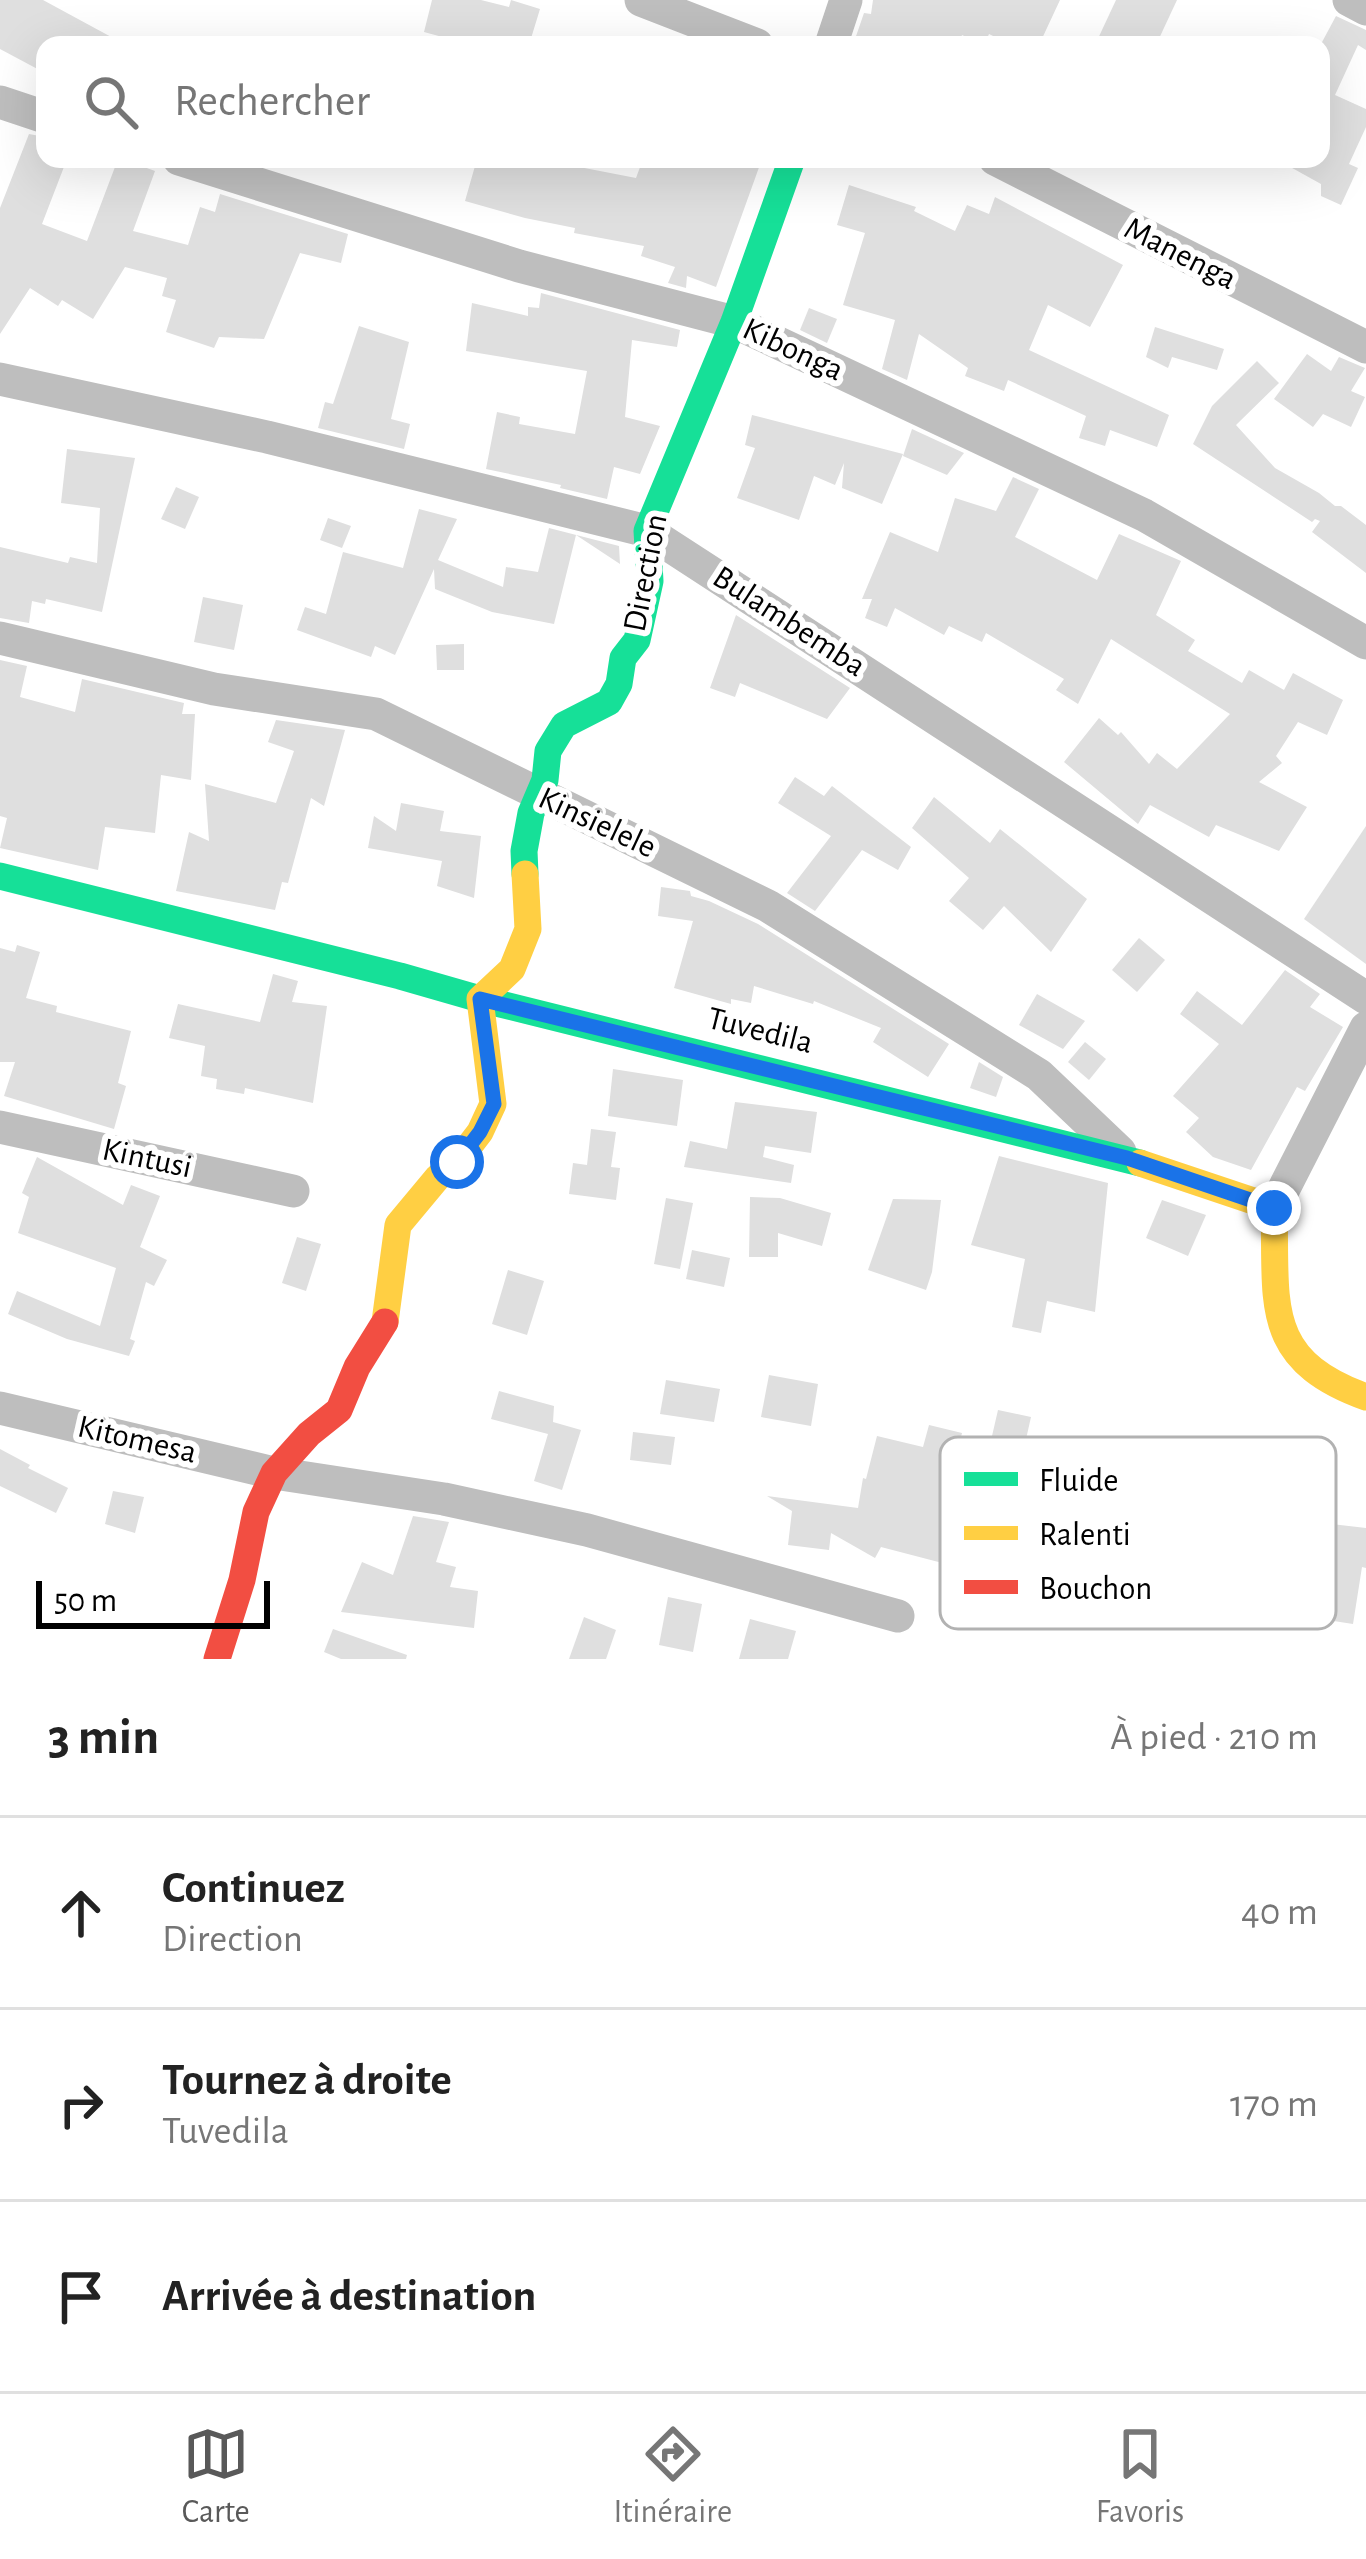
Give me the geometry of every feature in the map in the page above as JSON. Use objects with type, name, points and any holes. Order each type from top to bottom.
[{"type":"street","points":[[641,0],[734,36]]},
{"type":"street","points":[[834,36],[846,0]]},
{"type":"street","points":[[1349,0],[1366,9]]},
{"type":"street","points":[[0,102],[36,114]]},
{"type":"street","name":"Kibonga","points":[[208,168],[519,266],[734,322],[1144,515],[1366,643]]},
{"type":"street","name":"Direction","points":[[480,999],[512,969],[527,929],[524,851],[531,813],[545,779],[548,751],[564,725],[609,702],[619,684],[623,658],[637,640],[644,617],[650,581],[647,531],[734,322],[789,168]]},
{"type":"street","name":"Manenga","points":[[1013,168],[1366,347]]},
{"type":"street","name":"Bulambemba","points":[[0,379],[267,437],[647,531],[1366,998]]},
{"type":"street","name":"Kinsielele","points":[[0,638],[214,688],[376,714],[788,918],[1039,1075],[1127,1158]]},
{"type":"street","name":"Tuvedila","points":[[0,876],[1127,1158],[1274,1208]]},
{"type":"street","points":[[217,1659],[242,1580],[256,1512],[274,1473],[339,1410],[357,1367],[386,1319],[398,1226],[438,1177],[457,1162],[494,1104],[480,999]]},
{"type":"street","points":[[1366,1028],[1274,1208],[1283,1331],[1294,1354],[1317,1374],[1366,1397]]},
{"type":"street","name":"Kintusi","points":[[0,1127],[293,1191]]},
{"type":"street","name":"Kitomesa","points":[[0,1408],[274,1473],[444,1499],[587,1530],[898,1616]]},
{"type":"building","points":[[0,0],[43,0],[109,36],[36,36],[36,68],[0,49]]},
{"type":"building","points":[[432,0],[481,0],[509,7],[511,0],[540,9],[532,36],[424,32]]},
{"type":"building","points":[[873,0],[1060,0],[1043,36],[856,36],[864,13],[871,14]]},
{"type":"building","points":[[1116,0],[1177,0],[1160,36],[1099,36]]},
{"type":"building","points":[[1336,16],[1366,30],[1366,50],[1358,45],[1335,95],[1366,109],[1366,127],[1349,164],[1358,168],[1341,205],[1321,196],[1321,184],[1292,168],[1330,168],[1330,36],[1325,36]]},
{"type":"building","points":[[29,134],[36,135],[36,168],[64,168],[42,224],[87,241],[115,168],[155,171],[133,231],[188,245],[200,207],[215,212],[220,194],[348,234],[341,263],[300,253],[264,339],[219,337],[214,348],[166,332],[176,300],[162,296],[167,278],[125,267],[93,319],[62,300],[58,306],[30,288],[0,334],[0,208]]},
{"type":"building","points":[[474,168],[584,168],[636,178],[640,168],[759,168],[716,287],[687,276],[686,288],[668,283],[675,267],[641,256],[644,246],[574,233],[575,228],[465,201]]},
{"type":"building","points":[[849,185],[916,207],[914,211],[955,231],[967,205],[989,214],[995,197],[1123,265],[1090,327],[1048,305],[1029,350],[1169,415],[1157,447],[1110,430],[1105,446],[1079,438],[1086,416],[1008,380],[1004,391],[965,376],[968,368],[919,334],[907,380],[882,369],[895,320],[843,305],[865,233],[837,225]]},
{"type":"building","points":[[541,293],[680,330],[677,347],[632,340],[625,417],[660,426],[640,474],[614,467],[607,499],[486,469],[497,412],[520,417],[519,424],[575,434],[587,371],[466,351],[472,303],[528,316],[528,307],[539,308]]},
{"type":"building","points":[[809,308],[837,319],[827,343],[800,330]]},
{"type":"building","points":[[359,326],[409,342],[391,419],[410,424],[404,449],[318,428],[325,402],[333,404]]},
{"type":"building","points":[[1155,327],[1224,349],[1217,370],[1172,357],[1168,368],[1146,357]]},
{"type":"building","points":[[1307,354],[1331,371],[1339,357],[1365,368],[1351,391],[1365,397],[1351,427],[1323,414],[1313,427],[1274,399]]},
{"type":"building","points":[[1257,361],[1279,383],[1236,425],[1275,468],[1366,525],[1366,573],[1312,532],[1320,521],[1312,522],[1193,444],[1212,406]]},
{"type":"building","points":[[752,415],[903,454],[882,504],[842,488],[844,463],[835,485],[814,476],[799,520],[737,498],[755,448],[745,445]]},
{"type":"building","points":[[912,429],[964,453],[947,475],[903,456]]},
{"type":"building","points":[[67,449],[135,458],[102,612],[46,599],[45,604],[32,601],[29,623],[0,618],[0,547],[68,563],[70,557],[97,563],[100,508],[61,503]]},
{"type":"building","points":[[1013,477],[1039,489],[1015,537],[1097,580],[1119,534],[1181,561],[1156,615],[1195,640],[1188,651],[1242,683],[1249,670],[1284,690],[1293,673],[1343,700],[1327,735],[1298,722],[1276,756],[1282,763],[1259,782],[1307,807],[1279,851],[1216,825],[1209,837],[1150,805],[1138,824],[1064,762],[1099,718],[1118,735],[1121,732],[1149,764],[1157,753],[1177,769],[1230,714],[1111,639],[1078,704],[1056,690],[1064,679],[986,633],[982,642],[949,626],[944,635],[895,608],[887,627],[865,618],[872,599],[862,599],[890,532],[938,552],[955,498],[996,511]]},
{"type":"building","points":[[176,487],[199,497],[185,529],[161,519]]},
{"type":"building","points":[[419,509],[457,519],[438,560],[503,587],[506,567],[538,572],[549,528],[619,546],[620,564],[576,535],[554,624],[492,612],[435,589],[434,569],[395,655],[375,646],[371,657],[297,630],[305,607],[326,614],[343,552],[403,568]]},
{"type":"building","points":[[328,518],[351,526],[342,548],[320,540]]},
{"type":"building","points":[[203,597],[243,605],[234,650],[194,642]]},
{"type":"building","points":[[736,615],[850,688],[827,719],[740,683],[735,697],[710,688]]},
{"type":"building","points":[[464,644],[464,670],[437,670],[436,645]]},
{"type":"building","points":[[0,660],[27,666],[20,697],[75,712],[82,679],[184,703],[182,714],[195,714],[191,780],[161,775],[155,833],[105,827],[98,870],[0,848],[7,818],[0,816]]},
{"type":"building","points":[[276,720],[345,730],[324,806],[311,798],[288,883],[282,882],[275,910],[176,891],[189,832],[209,841],[205,784],[276,803],[294,751],[268,742]]},
{"type":"building","points":[[795,777],[824,796],[832,786],[911,847],[898,870],[862,850],[815,911],[787,893],[831,836],[778,803]]},
{"type":"building","points":[[934,797],[990,843],[1000,829],[1087,899],[1051,952],[1004,906],[983,930],[949,901],[969,878],[912,828]]},
{"type":"building","points":[[401,803],[444,811],[440,831],[481,836],[474,898],[437,886],[442,861],[368,848],[374,816],[396,831]]},
{"type":"building","points":[[1366,826],[1366,964],[1304,919]]},
{"type":"building","points":[[661,887],[690,891],[691,896],[758,924],[949,1044],[928,1077],[873,1042],[881,1028],[814,1001],[754,986],[751,1003],[731,999],[731,1004],[674,988],[693,921],[658,916]]},
{"type":"building","points":[[1139,938],[1165,960],[1137,992],[1112,970]]},
{"type":"building","points":[[17,945],[40,952],[26,998],[57,1006],[56,1012],[131,1031],[118,1083],[126,1086],[114,1129],[4,1096],[15,1062],[0,1062],[0,948],[15,952]]},
{"type":"building","points":[[1285,970],[1320,994],[1310,1007],[1343,1027],[1305,1091],[1297,1087],[1251,1170],[1213,1157],[1186,1132],[1199,1118],[1173,1096],[1219,1044],[1180,1014],[1197,991],[1242,1025]]},
{"type":"building","points":[[273,974],[298,981],[292,1002],[327,1006],[313,1103],[245,1088],[244,1094],[216,1089],[217,1079],[201,1076],[205,1046],[169,1038],[178,1004],[260,1022]]},
{"type":"building","points":[[1037,994],[1085,1021],[1063,1049],[1019,1025]]},
{"type":"building","points":[[1085,1042],[1106,1059],[1089,1080],[1068,1062]]},
{"type":"building","points":[[979,1062],[1003,1077],[996,1097],[970,1088]]},
{"type":"building","points":[[613,1069],[683,1080],[677,1126],[608,1116]]},
{"type":"building","points":[[735,1102],[817,1112],[811,1153],[765,1146],[763,1157],[794,1165],[791,1183],[684,1167],[690,1141],[727,1149]]},
{"type":"building","points":[[591,1129],[616,1132],[611,1167],[620,1168],[616,1200],[569,1194],[573,1163],[587,1165]]},
{"type":"building","points":[[999,1156],[1108,1183],[1095,1312],[1047,1301],[1041,1333],[1012,1327],[1025,1259],[971,1245]]},
{"type":"building","points":[[37,1157],[123,1205],[131,1185],[160,1196],[140,1247],[167,1260],[154,1286],[146,1282],[129,1356],[67,1339],[8,1314],[17,1291],[100,1326],[116,1268],[18,1233],[29,1197],[22,1193]]},
{"type":"building","points":[[750,1197],[780,1198],[831,1213],[822,1246],[778,1233],[778,1257],[749,1257]]},
{"type":"building","points":[[666,1198],[693,1203],[680,1269],[654,1264]]},
{"type":"building","points":[[893,1199],[941,1200],[926,1290],[868,1270]]},
{"type":"building","points":[[1162,1200],[1206,1215],[1188,1256],[1146,1238]]},
{"type":"building","points":[[297,1237],[321,1244],[306,1291],[282,1283]]},
{"type":"building","points":[[692,1250],[730,1258],[724,1287],[686,1279]]},
{"type":"building","points":[[508,1270],[544,1281],[527,1335],[492,1324]]},
{"type":"building","points":[[769,1375],[818,1384],[811,1426],[761,1417]]},
{"type":"building","points":[[666,1380],[720,1389],[714,1422],[660,1414]]},
{"type":"building","points":[[499,1391],[554,1406],[553,1422],[581,1430],[562,1490],[534,1481],[548,1434],[491,1419]]},
{"type":"building","points":[[998,1410],[1031,1417],[1026,1437],[992,1437]]},
{"type":"building","points":[[929,1425],[962,1433],[961,1437],[940,1437],[940,1562],[881,1547],[875,1558],[831,1533],[829,1550],[788,1545],[792,1511],[767,1496],[858,1508],[877,1436],[923,1447]]},
{"type":"building","points":[[633,1432],[675,1437],[671,1465],[630,1460]]},
{"type":"building","points":[[0,1449],[68,1488],[56,1513],[0,1486]]},
{"type":"building","points":[[113,1491],[144,1497],[135,1533],[105,1524]]},
{"type":"building","points":[[413,1516],[449,1522],[436,1562],[456,1567],[450,1587],[478,1591],[474,1628],[341,1612],[362,1562],[393,1575]]},
{"type":"building","points":[[1336,1525],[1366,1528],[1366,1568],[1362,1567],[1353,1624],[1336,1621]]},
{"type":"building","points":[[668,1597],[702,1604],[693,1652],[659,1645]]},
{"type":"building","points":[[584,1617],[616,1630],[606,1659],[569,1659]]},
{"type":"building","points":[[750,1619],[796,1631],[788,1659],[739,1659]]},
{"type":"building","points":[[333,1629],[407,1655],[406,1659],[341,1659],[324,1652]]},
{"type":"traffic: fast","points":[[525,874],[531,813],[545,780],[548,751],[564,725],[609,702],[619,684],[623,658],[637,640],[650,581],[647,531],[734,322],[789,168]]},
{"type":"traffic: fast","points":[[0,876],[1140,1163]]},
{"type":"traffic: slow","points":[[385,1322],[398,1225],[438,1177],[457,1162],[480,1132],[493,1104],[480,999],[512,969],[528,929],[525,874]]},
{"type":"traffic: slow","points":[[1140,1163],[1274,1208],[1277,1300],[1292,1346],[1332,1382],[1366,1397]]},
{"type":"traffic: jam","points":[[217,1659],[242,1580],[256,1512],[274,1473],[309,1434],[339,1410],[357,1367],[385,1322]]},
{"type":"route","points":[[457,1162],[494,1104],[480,999],[1127,1158],[1274,1208]]}]
